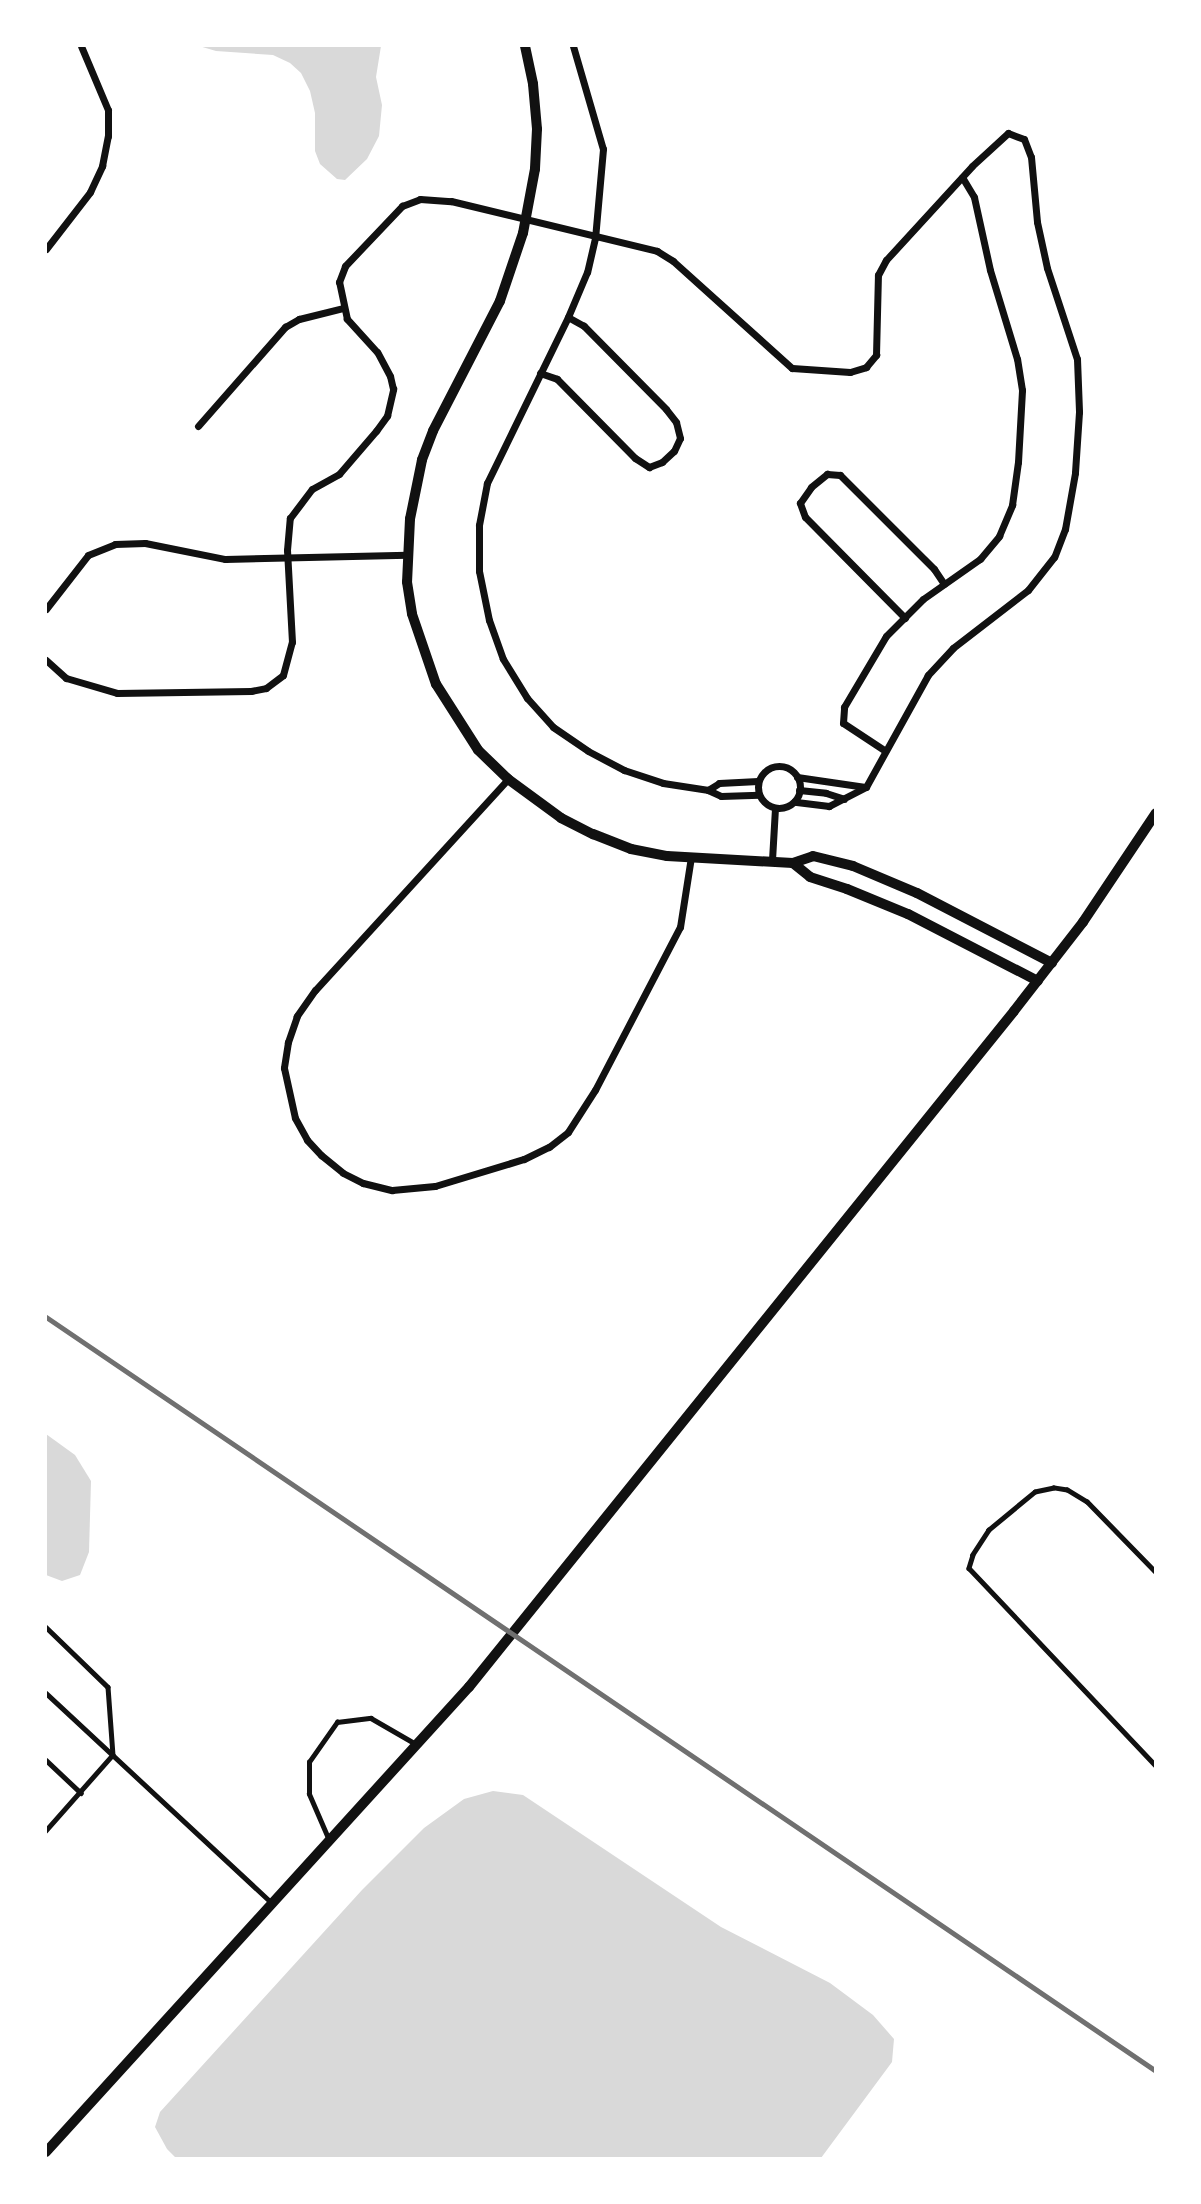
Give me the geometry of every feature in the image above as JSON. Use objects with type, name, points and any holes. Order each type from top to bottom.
[{"type":"street","points":[[46,249],[90,192],[102,166],[108,136],[108,110],[81,46]]},
{"type":"street","points":[[525,46],[533,84],[537,130],[535,169],[526,219],[514,264],[500,301],[433,431],[422,460],[410,519],[407,555],[412,614],[436,684],[478,750],[508,779],[561,818],[593,834],[631,849],[691,857],[793,863],[813,856],[874,874],[1052,963]]},
{"type":"street","points":[[573,46],[603,149],[595,238],[587,272],[568,317],[487,483],[478,525],[479,571],[489,620],[503,659],[527,698],[553,727],[588,751],[624,770],[663,783],[708,790],[721,796],[759,795],[775,808]]},
{"type":"street","points":[[46,660],[65,678],[117,693],[251,691],[265,688],[283,675],[290,659],[292,642],[288,560],[290,518],[312,489],[339,474],[382,424],[393,390],[385,365],[377,352],[354,330],[343,308],[339,282],[345,266],[402,206],[420,199],[451,201],[595,238],[636,244],[673,261],[792,368],[850,372],[866,367],[876,355],[878,275],[886,260],[962,177],[1008,133],[1024,139],[1031,157],[1037,222],[1047,268],[1077,359],[1080,412],[1075,473],[1065,529],[1054,557],[1028,590],[953,648],[928,675],[866,787],[830,806],[793,802],[775,808]]},
{"type":"street","points":[[884,751],[843,723],[844,707],[865,666],[886,636],[944,584],[980,559],[999,536],[1012,505],[1018,462],[1022,390],[1017,359],[990,271],[974,197],[962,177]]},
{"type":"street","points":[[198,425],[285,327],[299,319],[343,308]]},
{"type":"street","points":[[540,373],[557,379],[635,458],[649,467],[662,462],[674,451],[680,438],[676,422],[666,408],[584,326],[568,317]]},
{"type":"street","points":[[905,618],[805,517],[800,503],[811,487],[827,474],[840,475],[934,569],[944,584]]},
{"type":"street","points":[[46,609],[88,555],[115,544],[145,543],[225,559],[288,560],[407,555]]},
{"type":"street","points":[[708,790],[719,783],[758,782],[773,767],[787,768],[797,777],[866,787]]},
{"type":"street","points":[[793,802],[799,790],[797,777]]},
{"type":"street","points":[[508,779],[315,990],[297,1016],[292,1029],[284,1068],[295,1118],[307,1140],[321,1155],[343,1173],[363,1182],[391,1190],[435,1186],[524,1159],[549,1147],[568,1132],[595,1090],[680,927],[691,857]]},
{"type":"street","points":[[758,782],[759,795]]},
{"type":"street","points":[[799,790],[826,793],[844,799]]},
{"type":"street","points":[[772,860],[775,808]]},
{"type":"street","points":[[46,2152],[418,1745],[590,1540],[1038,981],[1127,859],[1156,813]]},
{"type":"street","points":[[793,863],[810,877],[848,889],[908,914],[1038,981]]},
{"type":"lane","points":[[1156,1573],[1087,1502],[1067,1490],[1054,1488],[1035,1492],[989,1530],[972,1555],[969,1568],[1156,1766]]},
{"type":"lane","points":[[46,1627],[108,1688],[113,1755],[46,1831]]},
{"type":"lane","points":[[46,1693],[272,1903]]},
{"type":"lane","points":[[330,1842],[309,1794],[309,1762],[337,1722],[371,1718],[418,1745]]},
{"type":"lane","points":[[46,1760],[81,1793]]},
{"type":"shaded area","points":[[199,46],[381,46],[376,77],[382,105],[379,136],[367,159],[345,180],[337,179],[320,164],[315,151],[315,113],[310,91],[301,73],[290,63],[273,55],[216,51]]},
{"type":"shaded area","points":[[46,1434],[75,1455],[91,1481],[89,1552],[80,1575],[62,1581],[46,1575]]},
{"type":"shaded area","points":[[493,1791],[523,1795],[721,1927],[830,1983],[873,2015],[894,2039],[892,2062],[821,2158],[176,2158],[167,2149],[155,2127],[160,2112],[362,1890],[424,1828],[464,1799]]},
{"type":"railway","points":[[46,1317],[1156,2071]]}]
